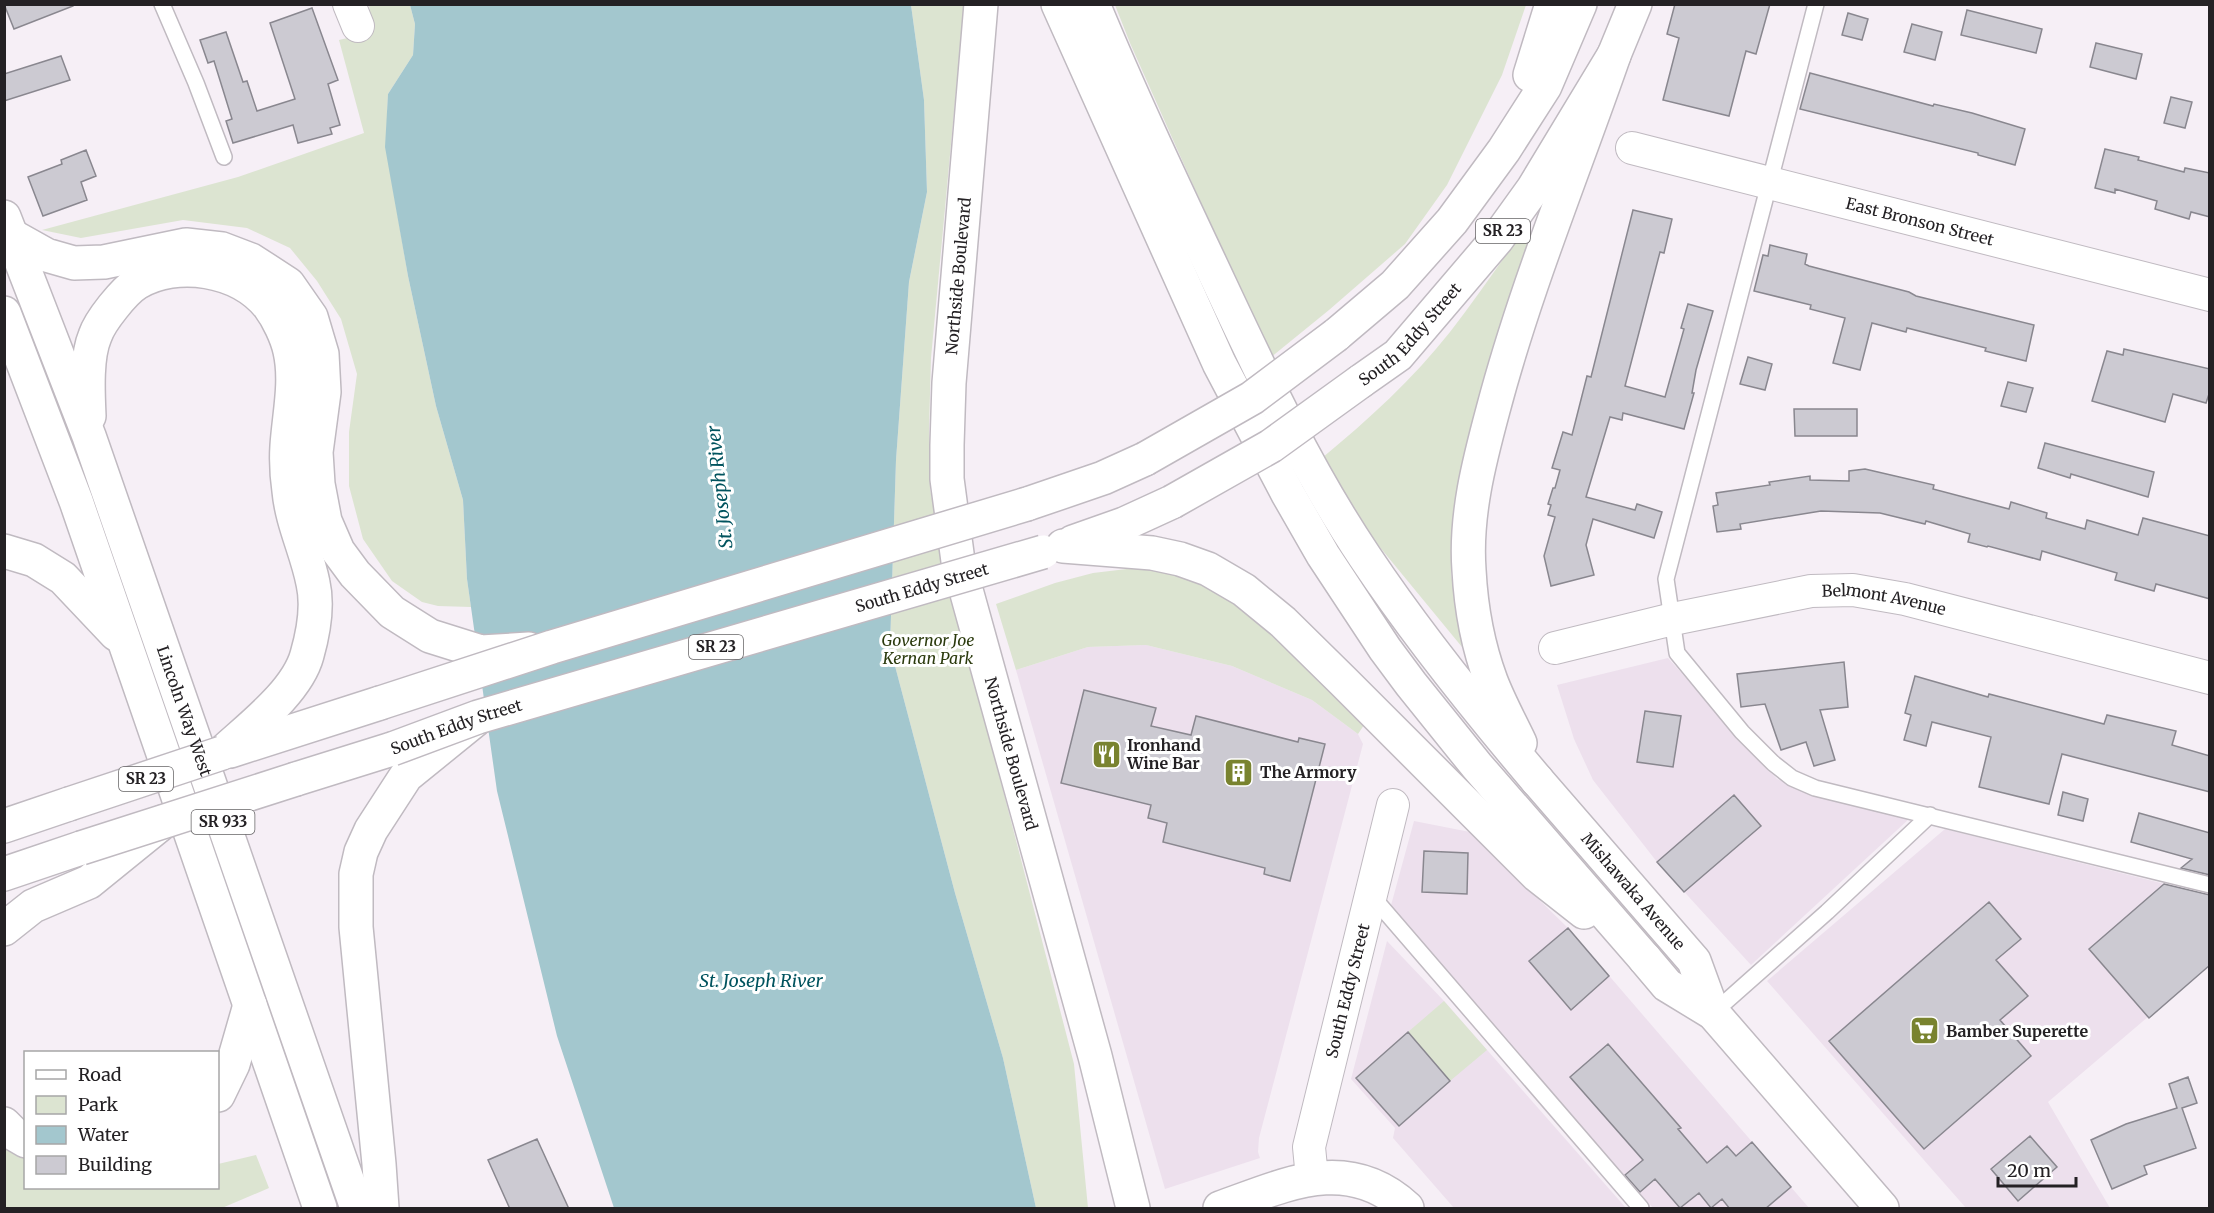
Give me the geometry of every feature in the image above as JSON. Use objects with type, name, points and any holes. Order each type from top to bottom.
[{"type":"main road","name":"Northside Boulevard","points":[[981,4],[949,383],[947,468],[952,521],[958,561],[1095,1056],[1132,1209]]},
{"type":"main road","points":[[1058,4],[1219,363],[1323,555],[1411,684],[1477,766],[1645,959]]},
{"type":"main road","points":[[1093,4],[1119,67],[1245,339],[1321,484],[1365,557],[1456,683],[1537,780]]},
{"type":"main road","points":[[1504,150],[1552,4]]},
{"type":"main road","name":"SR 23","points":[[4,826],[222,753],[276,721],[380,704],[552,647],[1027,504],[1103,478],[1145,459],[1252,398],[1336,335],[1395,285],[1452,221],[1504,150],[1545,86],[1580,4]]},
{"type":"main road","name":"South Eddy Street","points":[[4,874],[167,819],[296,779],[399,763],[478,717],[1053,549],[1124,524],[1172,502],[1271,446],[1398,355],[1497,239],[1533,189],[1614,55],[1635,4]]},
{"type":"main road","points":[[1537,780],[1491,681],[1478,640],[1469,570],[1472,501],[1479,463],[1504,370],[1532,278],[1614,55]]},
{"type":"main road","points":[[8,227],[46,255],[74,263],[104,262],[186,245],[222,249],[251,260],[288,284],[311,317],[322,354],[324,392],[316,452],[318,484],[325,521],[338,551],[355,574],[392,612],[430,636],[481,652],[552,647]]},
{"type":"main road","name":"Lincoln Way West","points":[[8,227],[89,436],[357,1209]]},
{"type":"main road","name":"SR 933","points":[[89,436],[88,376],[93,338],[103,319],[135,284],[158,274],[191,269],[224,276],[250,289],[269,306],[283,331],[290,350],[293,379],[287,449],[289,494],[314,585],[314,622],[307,657],[276,721]]},
{"type":"main road","name":"Lincoln Way West","points":[[4,313],[76,501],[320,1209]]},
{"type":"main road","points":[[1053,549],[1152,554],[1180,558],[1208,569],[1244,590],[1284,622],[1537,875],[1645,959]]},
{"type":"main road","points":[[4,551],[34,560],[63,578],[126,645]]},
{"type":"main road","points":[[381,1209],[379,1164],[356,927],[356,874],[361,852],[399,763]]},
{"type":"main road","name":"Mishawaka Avenue","points":[[1537,780],[1694,961],[1713,1013]]},
{"type":"main road","points":[[4,813],[57,808]]},
{"type":"main road","points":[[4,929],[33,906],[89,882],[167,819]]},
{"type":"main road","name":"Mishawaka Avenue","points":[[1645,959],[1668,985],[1713,1013],[1882,1209]]},
{"type":"main road","points":[[219,1093],[233,1064],[250,1005]]},
{"type":"main road","points":[[4,1124],[24,1141]]},
{"type":"main road","points":[[1220,1209],[1281,1186],[1323,1177],[1355,1180],[1380,1189],[1407,1209]]},
{"type":"street","name":"East Bronson Street","points":[[1632,147],[2210,295]]},
{"type":"street","name":"Belmont Avenue","points":[[1555,648],[1673,619],[1811,591],[1853,590],[1905,599],[2210,678]]},
{"type":"street","name":"South Eddy Street","points":[[1312,1178],[1309,1147],[1393,804]]},
{"type":"lane","points":[[162,4],[224,156]]},
{"type":"lane","points":[[1816,4],[1666,579],[1677,653],[1742,732],[1773,763],[1792,778],[1815,788],[2210,885]]},
{"type":"lane","points":[[1713,1013],[1827,912],[1930,815]]},
{"type":"lane","points":[[1371,895],[1641,1209]]},
{"type":"shaded area","points":[[1146,645],[1232,666],[1312,700],[1358,734],[1363,744],[1259,1138],[1260,1158],[1165,1189],[1016,670],[1088,647]]},
{"type":"shaded area","points":[[1668,658],[1777,779],[1818,795],[1909,819],[1751,965],[1657,862],[1593,780],[1574,739],[1557,685]]},
{"type":"shaded area","points":[[1414,821],[1470,832],[1568,928],[1809,1208],[1653,1208],[1390,909]]},
{"type":"shaded area","points":[[1945,829],[2209,895],[2209,965],[2048,1102],[2110,1208],[1966,1208],[1767,981]]},
{"type":"shaded area","points":[[1387,941],[1444,1001],[1626,1208],[1454,1208],[1393,1138],[1395,1128],[1351,1079]]},
{"type":"green space","points":[[369,5],[410,5],[415,24],[413,55],[388,94],[386,147],[408,276],[436,406],[463,500],[467,579],[471,607],[438,606],[422,602],[392,581],[363,539],[349,486],[349,432],[357,374],[341,319],[317,281],[290,248],[247,228],[183,220],[81,238],[42,230],[238,177],[364,133],[339,40],[373,32]]},
{"type":"green space","name":"Governor Joe Kernan Park","points":[[911,5],[964,5],[931,358],[930,489],[946,570],[1074,1064],[1088,1208],[1036,1208],[1003,1058],[955,893],[890,647],[896,460],[909,282],[927,192],[924,100]]},
{"type":"green space","points":[[1115,5],[1526,5],[1502,75],[1447,185],[1405,244],[1270,358]]},
{"type":"green space","points":[[1521,234],[1532,237],[1513,290],[1460,475],[1452,523],[1451,573],[1462,647],[1369,534],[1322,458],[1373,414],[1421,366],[1459,320]]},
{"type":"green space","points":[[1135,568],[1176,571],[1246,608],[1366,722],[1358,734],[1312,700],[1232,666],[1146,645],[1088,647],[1016,670],[996,604],[1055,583],[1093,573]]},
{"type":"green space","points":[[1444,1001],[1487,1050],[1450,1081],[1408,1032]]},
{"type":"green space","points":[[4,1138],[24,1151],[24,1189],[219,1189],[219,1164],[256,1155],[269,1188],[222,1208],[5,1208]]},
{"type":"water","name":"St. Joseph River","points":[[410,5],[911,5],[924,100],[927,192],[909,282],[896,460],[890,647],[955,893],[1003,1058],[1036,1208],[614,1208],[557,1036],[497,791],[467,579],[463,500],[436,406],[408,276],[385,147],[388,94],[413,55],[415,24]]},
{"type":"building","points":[[4,4],[73,4],[73,6],[14,29]]},
{"type":"building","points":[[1675,4],[1770,4],[1756,54],[1746,51],[1729,116],[1663,100],[1679,38],[1667,34]]},
{"type":"building","points":[[312,8],[338,80],[328,84],[340,125],[330,128],[332,134],[298,143],[293,125],[233,143],[226,121],[232,119],[214,61],[208,63],[200,40],[226,32],[243,82],[247,81],[257,111],[295,99],[270,23]]},
{"type":"building","points":[[1967,10],[2042,29],[2036,53],[1961,35]]},
{"type":"building","points":[[1848,13],[1868,19],[1862,40],[1842,35]]},
{"type":"building","points":[[1912,24],[1942,32],[1935,60],[1904,52]]},
{"type":"building","points":[[2096,43],[2142,54],[2136,79],[2090,67]]},
{"type":"building","points":[[61,56],[70,80],[4,101],[4,74]]},
{"type":"building","points":[[1810,73],[1933,106],[1934,104],[1972,113],[2025,129],[2015,165],[1978,155],[1978,153],[1800,109]]},
{"type":"building","points":[[2171,97],[2192,102],[2185,128],[2164,123]]},
{"type":"building","points":[[2105,149],[2139,157],[2138,160],[2184,172],[2185,168],[2210,173],[2210,217],[2191,212],[2189,219],[2155,209],[2157,201],[2115,189],[2115,193],[2095,188]]},
{"type":"building","points":[[86,150],[96,176],[81,182],[87,200],[43,216],[28,177],[62,164],[61,160]]},
{"type":"building","points":[[1633,210],[1672,219],[1664,253],[1660,252],[1625,386],[1665,397],[1684,329],[1681,328],[1688,304],[1713,311],[1696,370],[1692,393],[1694,393],[1684,429],[1623,413],[1622,420],[1610,417],[1586,497],[1635,510],[1637,504],[1662,512],[1654,538],[1593,519],[1586,545],[1594,575],[1551,586],[1544,556],[1555,517],[1548,515],[1551,505],[1548,504],[1560,470],[1552,468],[1563,432],[1572,435],[1587,376],[1591,377]]},
{"type":"building","points":[[1770,245],[1807,254],[1805,264],[1809,266],[1909,292],[1916,296],[2034,325],[2026,361],[1985,351],[1986,348],[1907,328],[1906,332],[1872,323],[1860,370],[1833,363],[1845,318],[1810,309],[1811,305],[1754,291],[1763,255],[1768,256]]},
{"type":"building","points":[[2124,349],[2210,369],[2210,391],[2206,403],[2173,394],[2165,422],[2092,401],[2107,351],[2123,355]]},
{"type":"building","points":[[1748,357],[1772,364],[1765,390],[1740,384]]},
{"type":"building","points":[[2008,382],[2033,388],[2026,412],[2001,406]]},
{"type":"building","points":[[1794,409],[1857,409],[1857,436],[1795,436]]},
{"type":"building","points":[[2045,443],[2154,472],[2148,497],[2071,474],[2070,478],[2038,468]]},
{"type":"building","points":[[1865,469],[1934,485],[1933,489],[2009,509],[2011,502],[2047,513],[2046,518],[2085,529],[2087,520],[2138,535],[2143,518],[2210,536],[2210,599],[2156,584],[2154,591],[2115,580],[2117,573],[2042,551],[2040,560],[1968,542],[1970,534],[1926,521],[1925,524],[1880,513],[1821,511],[1740,524],[1741,529],[1717,532],[1713,506],[1718,505],[1716,493],[1810,476],[1810,480],[1849,481],[1849,471]]},
{"type":"building","points":[[1844,662],[1848,707],[1820,710],[1835,760],[1814,766],[1806,742],[1781,750],[1765,704],[1741,707],[1737,674]]},
{"type":"building","points":[[1915,676],[1988,697],[1989,694],[2104,724],[2107,715],[2176,731],[2172,745],[2210,756],[2210,792],[2062,754],[2049,804],[1979,787],[1991,737],[1932,722],[1926,746],[1904,740],[1911,715],[1905,713]]},
{"type":"building","name":"The Armory","points":[[1084,690],[1156,708],[1151,726],[1191,735],[1196,716],[1298,742],[1299,738],[1325,744],[1290,881],[1264,874],[1265,868],[1163,842],[1167,823],[1148,818],[1151,805],[1061,783]]},
{"type":"building","points":[[1645,711],[1681,716],[1673,767],[1637,762]]},
{"type":"building","points":[[2063,792],[2088,799],[2083,821],[2058,815]]},
{"type":"building","points":[[1734,795],[1761,826],[1684,892],[1657,862]]},
{"type":"building","points":[[2139,813],[2210,833],[2210,875],[2181,868],[2192,859],[2131,842]]},
{"type":"building","points":[[1424,851],[1468,853],[1467,894],[1422,892]]},
{"type":"building","points":[[2164,884],[2210,895],[2210,965],[2149,1018],[2089,949]]},
{"type":"building","name":"Bamber Superette","points":[[1989,902],[2021,939],[1996,960],[2028,996],[2000,1020],[2031,1056],[1924,1149],[1829,1041]]},
{"type":"building","points":[[1568,928],[1609,976],[1571,1010],[1529,961]]},
{"type":"building","points":[[1408,1032],[1450,1081],[1399,1126],[1356,1078]]},
{"type":"building","points":[[1608,1044],[1681,1128],[1678,1129],[1707,1163],[1727,1146],[1736,1156],[1752,1142],[1791,1187],[1765,1209],[1730,1209],[1722,1199],[1711,1208],[1699,1193],[1680,1208],[1655,1179],[1640,1192],[1625,1175],[1643,1160],[1570,1077]]},
{"type":"building","points":[[2188,1077],[2197,1103],[2182,1108],[2196,1148],[2144,1166],[2147,1174],[2112,1189],[2091,1140],[2126,1124],[2177,1108],[2169,1084]]},
{"type":"building","points":[[2030,1136],[2057,1167],[2018,1201],[1991,1169]]},
{"type":"building","points":[[537,1139],[569,1209],[510,1209],[488,1160]]},
{"type":"place","name":"Ironhand Wine Bar","points":[[1106,754]]},
{"type":"place","name":"The Armory","points":[[1239,772]]},
{"type":"place","name":"Bamber Superette","points":[[1925,1031]]}]
